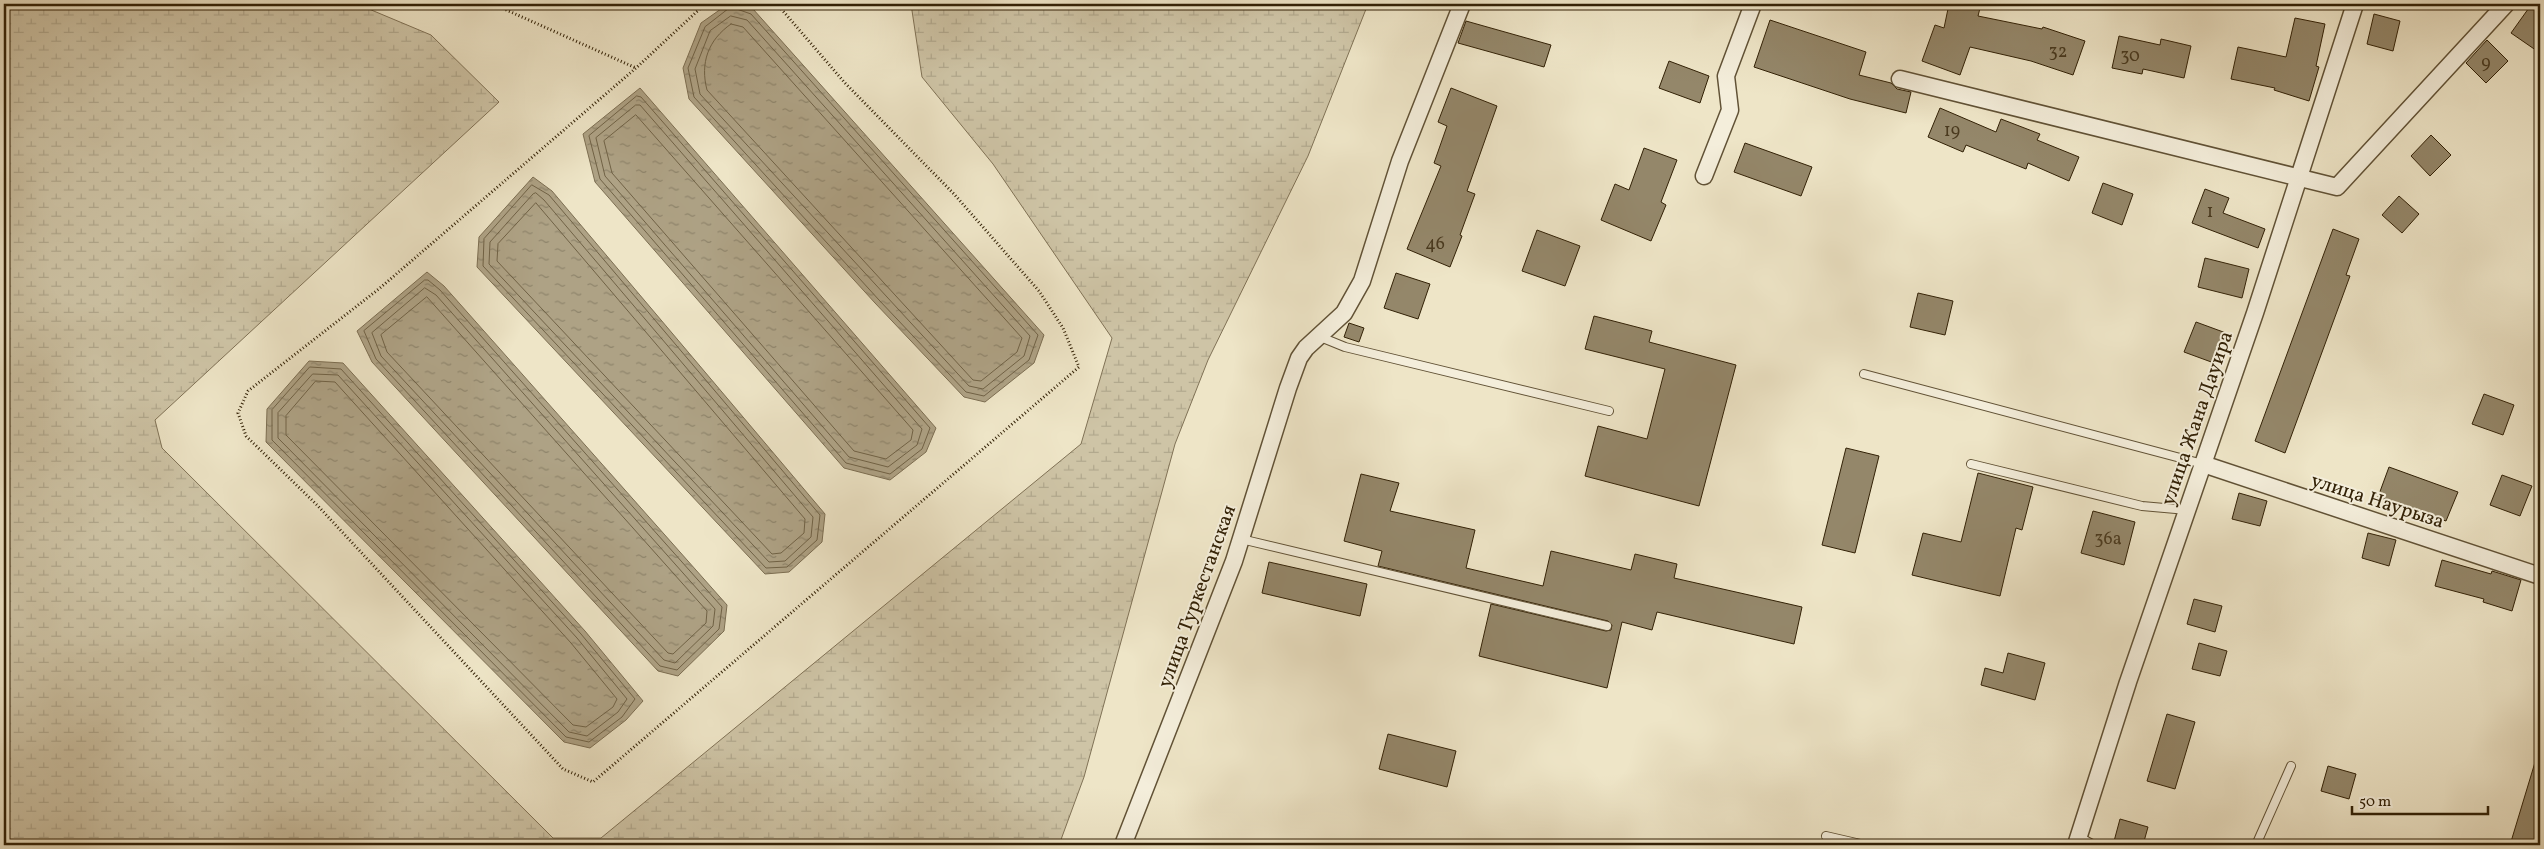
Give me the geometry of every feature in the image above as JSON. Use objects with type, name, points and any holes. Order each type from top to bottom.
[{"type":"street","points":[[1318,336],[1344,313],[1362,281],[1400,161],[1462,4]]},
{"type":"street","points":[[1704,176],[1730,110],[1726,76],[1753,4]]},
{"type":"street","name":"улица Жана Дауира","points":[[2077,841],[2299,179],[2355,4]]},
{"type":"street","points":[[1900,79],[2299,179],[2338,187],[2506,4]]},
{"type":"street","name":"улица Туркестанская","points":[[1123,845],[1241,539],[1299,358],[1318,336]]},
{"type":"street","name":"улица Наурыза","points":[[2203,464],[2540,576]]},
{"type":"lane","points":[[1318,336],[1345,347],[1609,411]]},
{"type":"lane","points":[[1864,374],[2203,464]]},
{"type":"lane","points":[[1971,464],[2142,506],[2187,510]]},
{"type":"lane","points":[[1241,539],[1607,626]]},
{"type":"lane","points":[[2256,845],[2291,766]]},
{"type":"lane","points":[[1826,836],[1865,845]]},
{"type":"lane","points":[[2077,841],[2094,845]]},
{"type":"path","points":[[493,4],[636,68]]},
{"type":"path","points":[[705,4],[636,68],[380,288],[248,391],[238,413],[246,436],[316,505],[562,769],[593,782],[1079,367],[1063,328],[1039,291],[954,194],[845,83],[777,4]]},
{"type":"green space","points":[[4,4],[357,4],[431,35],[499,102],[155,420],[162,448],[553,838],[601,838],[1081,444],[1112,338],[993,164],[922,77],[911,4],[1368,4],[1308,156],[1208,360],[1175,444],[1084,777],[1059,845],[4,845]]},
{"type":"water","points":[[728,4],[753,9],[1044,335],[1034,363],[985,402],[964,397],[875,303],[689,99],[683,68],[701,23]]},
{"type":"water","points":[[640,88],[936,428],[926,452],[890,480],[844,468],[595,182],[583,134]]},
{"type":"water","points":[[533,177],[552,191],[825,514],[822,542],[789,572],[765,574],[477,267],[479,237]]},
{"type":"water","points":[[427,272],[444,286],[727,605],[724,631],[678,676],[658,671],[372,362],[357,331]]},
{"type":"water","points":[[309,361],[343,363],[585,631],[643,701],[626,720],[590,748],[564,742],[266,442],[267,409]]},
{"type":"building","points":[[1949,4],[1981,4],[1978,16],[2042,29],[2043,27],[2085,41],[2073,75],[2031,61],[1970,47],[1960,75],[1922,61],[1935,25],[1944,28]]},
{"type":"building","points":[[2531,5],[2540,11],[2540,53],[2511,33]]},
{"type":"building","points":[[2374,14],[2400,21],[2393,51],[2367,44]]},
{"type":"building","points":[[2295,18],[2325,24],[2316,66],[2319,67],[2309,101],[2274,90],[2275,88],[2231,79],[2238,47],[2286,57]]},
{"type":"building","points":[[1770,20],[1866,52],[1859,75],[1891,83],[1897,89],[1911,92],[1906,113],[1850,99],[1754,67]]},
{"type":"building","points":[[1466,21],[1551,45],[1544,67],[1458,43]]},
{"type":"building","points":[[2119,36],[2160,45],[2161,39],[2191,46],[2184,78],[2143,69],[2142,74],[2112,68]]},
{"type":"building","points":[[2487,40],[2508,61],[2486,83],[2466,63]]},
{"type":"building","points":[[1669,61],[1709,76],[1700,103],[1659,88]]},
{"type":"building","points":[[1451,88],[1497,106],[1467,191],[1475,194],[1450,267],[1407,249],[1441,166],[1434,163],[1447,126],[1438,122]]},
{"type":"building","points":[[1940,108],[1996,132],[2001,119],[2040,134],[2037,140],[2079,157],[2069,181],[2028,163],[2026,169],[1966,145],[1963,152],[1928,137]]},
{"type":"building","points":[[2431,135],[2451,155],[2430,176],[2411,156]]},
{"type":"building","points":[[1745,143],[1812,167],[1801,196],[1734,172]]},
{"type":"building","points":[[1644,148],[1677,160],[1661,202],[1666,205],[1651,241],[1601,220],[1615,184],[1629,190]]},
{"type":"building","points":[[2103,183],[2133,194],[2122,225],[2092,213]]},
{"type":"building","points":[[2205,189],[2229,198],[2223,213],[2265,229],[2258,248],[2192,223]]},
{"type":"building","points":[[2399,196],[2419,214],[2402,233],[2382,215]]},
{"type":"building","points":[[2333,229],[2359,239],[2346,275],[2350,276],[2285,453],[2255,441]]},
{"type":"building","points":[[1537,230],[1580,246],[1565,286],[1522,271]]},
{"type":"building","points":[[2205,258],[2249,269],[2242,298],[2198,287]]},
{"type":"building","points":[[1396,273],[1430,284],[1418,319],[1384,308]]},
{"type":"building","points":[[1918,293],[1953,301],[1945,335],[1910,327]]},
{"type":"building","points":[[1594,316],[1652,331],[1649,342],[1736,365],[1699,506],[1585,476],[1598,426],[1647,439],[1665,369],[1585,349]]},
{"type":"building","points":[[2196,322],[2226,333],[2214,363],[2184,352]]},
{"type":"building","points":[[1349,323],[1364,328],[1359,342],[1344,337]]},
{"type":"building","points":[[2484,394],[2514,405],[2503,435],[2472,424]]},
{"type":"building","points":[[1846,448],[1879,456],[1855,553],[1822,545]]},
{"type":"building","points":[[2389,467],[2458,492],[2446,521],[2378,497]]},
{"type":"building","points":[[1978,473],[2033,487],[2022,530],[2016,528],[2000,596],[1912,575],[1923,533],[1961,542]]},
{"type":"building","points":[[1361,474],[1399,483],[1390,511],[1475,530],[1466,568],[1543,586],[1551,551],[1631,570],[1635,554],[1677,564],[1674,578],[1802,607],[1794,644],[1657,612],[1652,630],[1622,622],[1607,688],[1479,656],[1491,604],[1606,631],[1611,630],[1612,625],[1608,621],[1378,566],[1382,551],[1344,541]]},
{"type":"building","points":[[2502,475],[2532,486],[2520,516],[2490,505]]},
{"type":"building","points":[[2239,493],[2267,501],[2260,526],[2232,519]]},
{"type":"building","points":[[2093,511],[2135,522],[2124,565],[2081,553]]},
{"type":"building","points":[[2368,533],[2396,540],[2389,566],[2362,558]]},
{"type":"building","points":[[2442,560],[2491,574],[2492,571],[2521,580],[2512,611],[2483,602],[2484,599],[2435,586]]},
{"type":"building","points":[[1269,562],[1367,584],[1360,616],[1262,593]]},
{"type":"building","points":[[2194,599],[2222,606],[2215,632],[2187,624]]},
{"type":"building","points":[[2199,643],[2227,651],[2220,676],[2192,669]]},
{"type":"building","points":[[2008,653],[2045,663],[2035,700],[1981,685],[1985,668],[2003,673]]},
{"type":"building","points":[[2167,714],[2195,722],[2175,789],[2147,781]]},
{"type":"building","points":[[1388,734],[1456,751],[1447,787],[1379,769]]},
{"type":"building","points":[[2536,759],[2540,760],[2540,845],[2510,845]]},
{"type":"building","points":[[2328,766],[2356,774],[2349,799],[2321,791]]},
{"type":"building","points":[[2120,819],[2148,827],[2143,845],[2113,845]]}]
